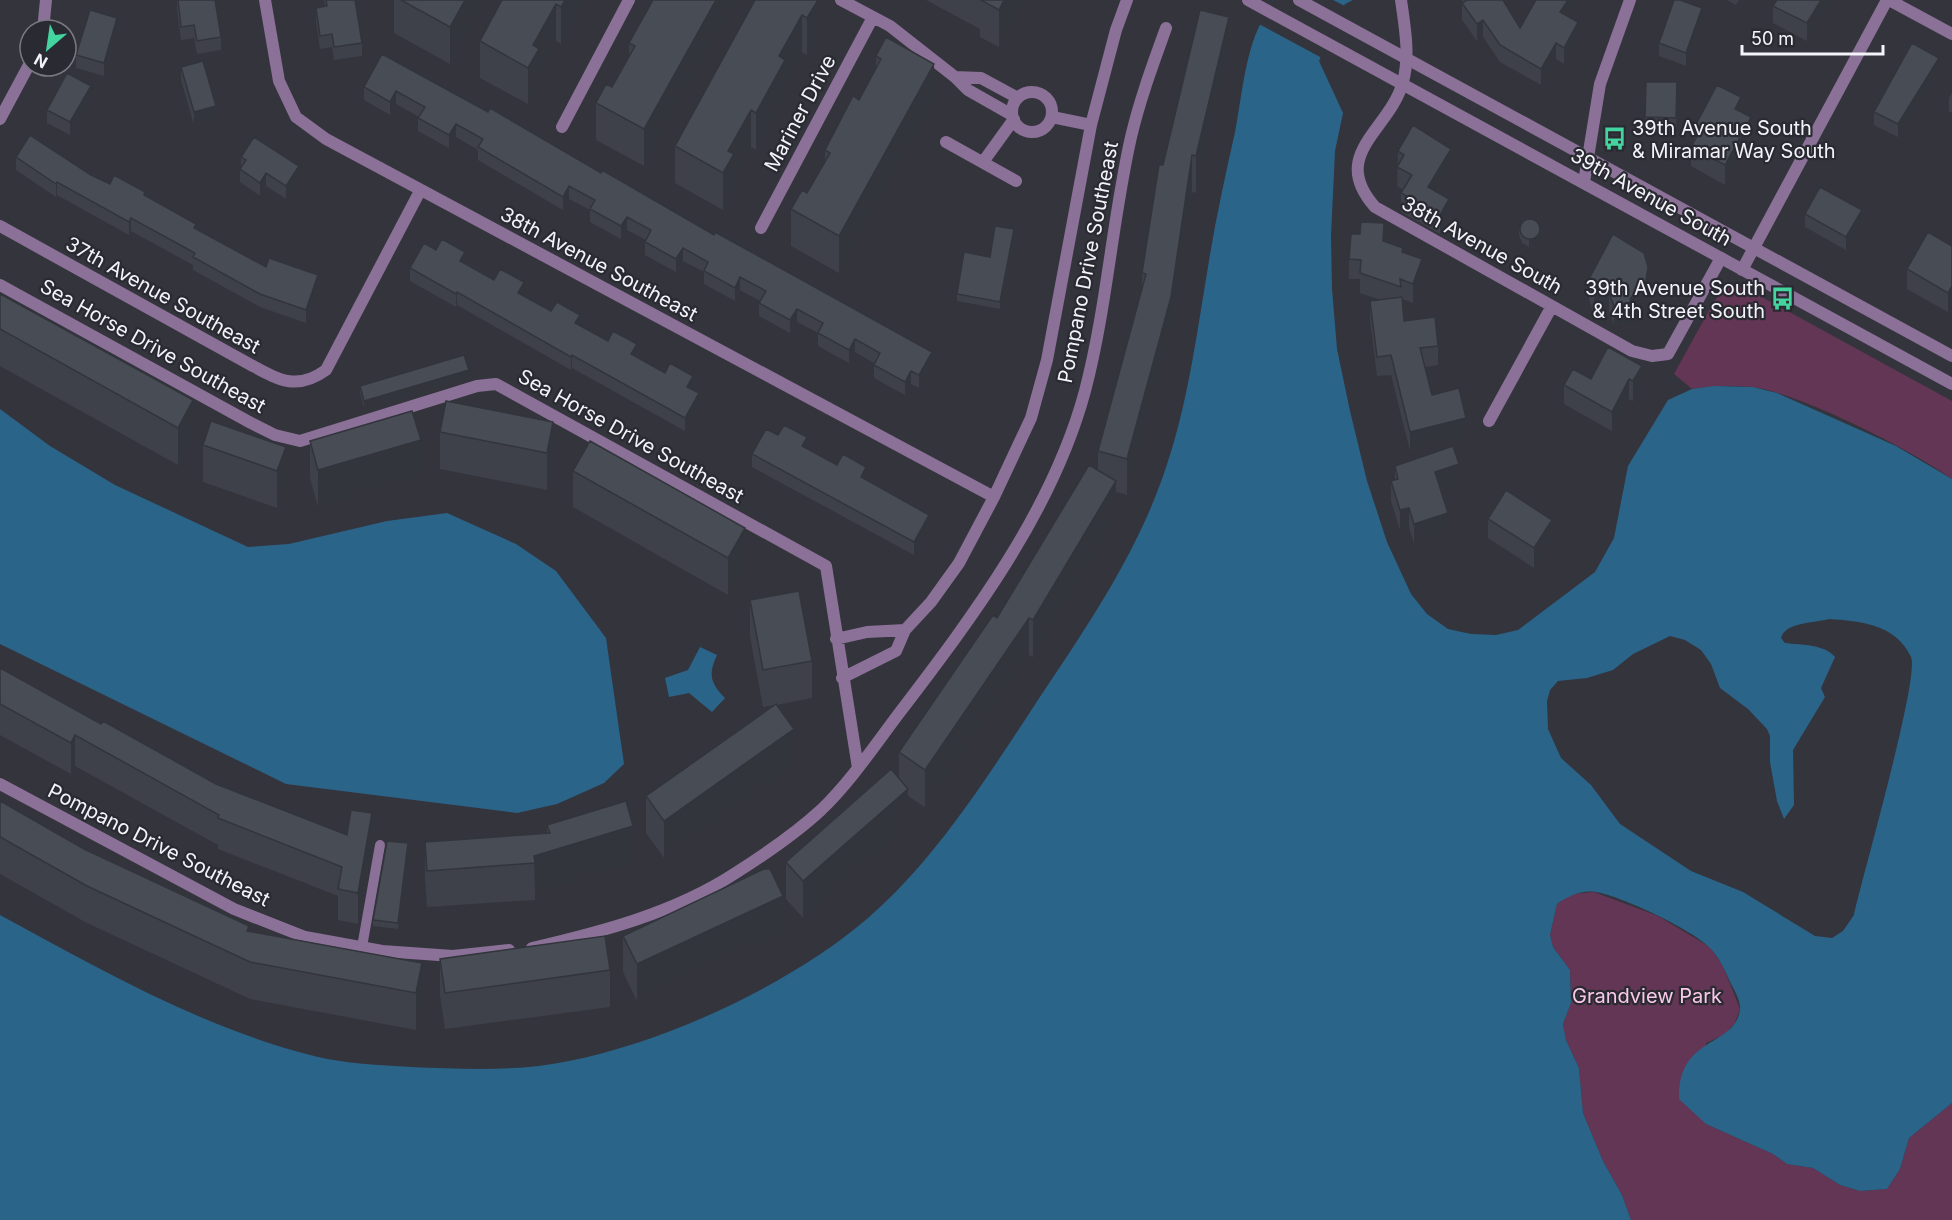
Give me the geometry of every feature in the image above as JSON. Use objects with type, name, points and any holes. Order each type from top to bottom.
[{"type":"street","points":[[44,18],[46,0]]},
{"type":"street","name":"38th Avenue Southeast","points":[[265,0],[279,81],[296,117],[326,139],[994,497]]},
{"type":"street","points":[[562,127],[629,0]]},
{"type":"street","points":[[840,0],[890,26],[955,77],[968,90],[1013,117],[1022,130],[1034,132],[1046,128],[1052,117],[1052,106],[1045,96],[1028,92],[1018,98],[1013,117],[982,162]]},
{"type":"street","name":"Pompano Drive Southeast","points":[[842,678],[896,651],[905,630],[931,602],[959,563],[994,497],[1031,418],[1047,360],[1091,125],[1116,30],[1127,0]]},
{"type":"street","name":"39th Avenue South","points":[[1248,0],[1952,384]]},
{"type":"street","name":"39th Avenue South","points":[[1299,0],[1952,356]]},
{"type":"street","points":[[1401,0],[1407,58],[1402,84]]},
{"type":"street","points":[[1584,182],[1600,84],[1630,0]]},
{"type":"street","points":[[1742,270],[1888,0],[1952,34]]},
{"type":"street","name":"Mariner Drive","points":[[761,228],[873,17]]},
{"type":"street","name":"Pompano Drive Southeast","points":[[0,784],[234,909],[306,937],[363,947],[453,956],[529,948],[584,936],[662,910],[732,876],[821,809],[858,768],[973,612],[1012,552],[1065,451],[1085,392],[1097,338],[1131,137],[1146,82],[1166,28]]},
{"type":"street","points":[[955,77],[981,78],[1018,98]]},
{"type":"street","points":[[0,119],[22,78]]},
{"type":"street","name":"38th Avenue South","points":[[1402,84],[1390,110],[1360,150],[1360,191],[1375,207],[1632,351],[1652,356],[1668,354],[1721,258]]},
{"type":"street","points":[[1052,117],[1091,125]]},
{"type":"street","points":[[946,142],[1016,181]]},
{"type":"street","name":"37th Avenue Southeast","points":[[0,226],[279,380],[297,382],[312,380],[326,370],[420,190]]},
{"type":"street","name":"Sea Horse Drive Southeast","points":[[0,285],[251,423],[275,435],[300,441],[477,386],[496,384],[826,566],[842,678]]},
{"type":"street","points":[[1489,421],[1552,306]]},
{"type":"street","points":[[836,639],[867,632],[905,630]]},
{"type":"street","points":[[842,678],[858,768]]},
{"type":"lane","points":[[363,947],[380,845]]},
{"type":"green space","points":[[1729,282],[1749,290],[1952,401],[1952,479],[1855,424],[1797,400],[1752,387],[1722,386],[1692,389],[1674,374],[1713,303]]},
{"type":"green space","name":"Grandview Park","points":[[1594,892],[1658,916],[1710,947],[1723,966],[1740,1009],[1735,1023],[1724,1035],[1706,1043],[1706,1124],[1773,1154],[1787,1164],[1813,1168],[1840,1185],[1860,1191],[1887,1189],[1900,1169],[1909,1138],[1952,1103],[1952,1220],[1631,1220],[1622,1195],[1603,1161],[1583,1113],[1579,1068],[1566,1040],[1563,1024],[1571,1003],[1570,970],[1553,947],[1550,935],[1557,904],[1571,894]]},
{"type":"water","points":[[1273,0],[1353,0],[1345,4],[1319,61],[1343,113],[1335,151],[1331,236],[1332,289],[1337,349],[1367,481],[1387,542],[1411,594],[1427,614],[1448,629],[1471,634],[1496,635],[1518,630],[1595,572],[1614,538],[1628,466],[1668,400],[1692,389],[1714,386],[1753,387],[1777,393],[1896,446],[1952,479],[1952,1103],[1909,1138],[1900,1169],[1887,1189],[1860,1191],[1840,1185],[1813,1168],[1787,1164],[1773,1154],[1706,1124],[1679,1099],[1681,1078],[1687,1063],[1696,1053],[1728,1031],[1736,1022],[1740,1010],[1737,997],[1720,961],[1702,941],[1639,907],[1607,895],[1585,892],[1575,894],[1557,904],[1550,935],[1553,947],[1570,970],[1571,1003],[1563,1024],[1566,1040],[1579,1068],[1583,1113],[1603,1161],[1622,1195],[1631,1220],[0,1220],[0,915],[152,995],[232,1030],[272,1044],[326,1059],[375,1065],[490,1069],[530,1067],[607,1052],[647,1040],[727,1007],[803,965],[837,942],[891,897],[951,827],[1004,752],[1099,606],[1117,576],[1149,512],[1171,453],[1184,401],[1248,59],[1257,31]],"holes":[[[1829,619],[1876,626],[1896,637],[1911,657],[1911,672],[1899,738],[1854,915],[1843,931],[1832,938],[1815,936],[1743,892],[1691,871],[1620,824],[1591,785],[1561,758],[1548,729],[1547,701],[1550,690],[1558,681],[1587,678],[1613,670],[1633,654],[1670,636],[1685,640],[1701,650],[1711,664],[1720,688],[1748,709],[1767,729],[1770,736],[1770,762],[1777,801],[1784,819],[1794,805],[1793,750],[1825,697],[1821,688],[1835,657],[1819,647],[1785,643],[1781,638],[1788,629],[1794,626]]]},
{"type":"water","points":[[0,409],[50,446],[115,485],[248,547],[289,544],[387,521],[447,513],[516,544],[556,571],[606,638],[624,764],[604,783],[557,804],[517,813],[286,784],[0,644]]},
{"type":"water","points":[[700,647],[717,655],[712,668],[712,678],[716,688],[725,698],[712,712],[689,693],[669,697],[665,678],[688,670]]},
{"type":"pier","points":[[1273,0],[1333,0],[1347,7],[1322,58],[1259,24]]},
{"type":"building","points":[[178,0],[215,0],[221,37],[197,41],[194,25],[181,27]]},
{"type":"building","points":[[326,0],[355,0],[362,43],[334,47],[332,34],[320,36],[316,8],[327,6]]},
{"type":"building","points":[[401,0],[465,0],[450,27]]},
{"type":"building","points":[[502,0],[565,0],[561,7],[556,4],[533,45],[539,49],[528,68],[480,41]]},
{"type":"building","points":[[653,0],[716,0],[644,129],[596,103],[606,84],[612,87],[635,46],[629,43]]},
{"type":"building","points":[[755,0],[818,0],[807,18],[802,15],[779,56],[785,60],[756,113],[751,110],[728,151],[734,154],[723,173],[675,146]]},
{"type":"building","points":[[981,0],[1004,0],[999,10]]},
{"type":"building","points":[[1467,0],[1503,0],[1520,28],[1536,0],[1568,0],[1560,12],[1578,22],[1564,48],[1556,43],[1541,69],[1500,45],[1483,20],[1477,24],[1462,3]]},
{"type":"building","points":[[1674,0],[1702,8],[1686,53],[1659,43]]},
{"type":"building","points":[[1777,0],[1821,0],[1807,23],[1773,6]]},
{"type":"building","points":[[90,10],[117,18],[104,63],[78,56]]},
{"type":"building","points":[[1200,10],[1229,17],[1196,156],[1192,155],[1171,297],[1127,459],[1098,451],[1146,274],[1142,273],[1159,165],[1163,165]]},
{"type":"building","points":[[886,37],[934,64],[839,236],[791,209],[802,190],[807,193],[830,153],[825,150],[853,96],[859,100],[881,59],[876,56]]},
{"type":"building","points":[[1912,43],[1939,58],[1898,124],[1874,112]]},
{"type":"building","points":[[382,54],[488,112],[490,108],[601,173],[602,170],[714,235],[715,232],[932,352],[919,375],[911,371],[905,382],[874,365],[880,353],[855,339],[849,350],[818,333],[823,323],[797,309],[790,320],[759,303],[766,291],[740,277],[735,288],[704,271],[708,262],[683,248],[676,259],[645,242],[651,230],[627,217],[621,226],[590,209],[595,200],[569,186],[563,197],[478,147],[483,139],[456,124],[449,135],[418,118],[425,107],[396,91],[390,102],[364,87]]},
{"type":"building","points":[[203,61],[216,106],[194,112],[181,67]]},
{"type":"building","points":[[64,78],[76,78],[91,86],[70,122],[47,110]]},
{"type":"building","points":[[1646,82],[1677,82],[1676,118],[1645,117]]},
{"type":"building","points":[[1717,85],[1741,97],[1735,109],[1751,117],[1725,165],[1691,147],[1700,131],[1694,128]]},
{"type":"building","points":[[1413,125],[1451,149],[1428,187],[1449,199],[1440,215],[1401,193],[1412,175],[1397,167],[1404,155],[1398,151]]},
{"type":"building","points":[[30,135],[91,175],[110,184],[114,175],[145,192],[144,195],[196,224],[194,228],[266,267],[269,258],[318,275],[306,310],[260,294],[193,257],[195,253],[131,218],[129,222],[57,182],[56,184],[16,157]]},
{"type":"building","points":[[254,137],[299,166],[286,186],[266,173],[260,183],[240,169],[246,160],[241,157]]},
{"type":"building","points":[[1820,187],[1862,210],[1846,237],[1805,214]]},
{"type":"building","points":[[1526,219],[1534,219],[1540,225],[1540,233],[1534,239],[1526,239],[1520,233],[1520,225]]},
{"type":"building","points":[[1361,222],[1384,223],[1383,241],[1403,248],[1402,252],[1422,259],[1413,284],[1400,279],[1401,287],[1360,273],[1361,260],[1349,259],[1351,234],[1360,234]]},
{"type":"building","points":[[995,226],[1014,229],[1000,302],[957,294],[964,252],[990,257]]},
{"type":"building","points":[[1928,232],[1952,246],[1952,286],[1948,293],[1907,269]]},
{"type":"building","points":[[1613,234],[1644,253],[1648,267],[1646,280],[1630,299],[1631,302],[1614,306],[1609,293],[1594,296],[1589,279]]},
{"type":"building","points":[[442,239],[465,252],[460,261],[494,280],[500,269],[524,282],[518,293],[551,311],[557,302],[580,315],[575,323],[608,341],[613,331],[637,344],[631,354],[665,373],[670,363],[693,376],[687,387],[699,393],[685,418],[410,268],[424,243],[436,250]]},
{"type":"building","points":[[0,294],[193,400],[178,428],[0,329]]},
{"type":"building","points":[[1402,297],[1404,321],[1435,317],[1438,346],[1420,348],[1432,395],[1459,388],[1466,418],[1410,432],[1391,355],[1377,357],[1370,301]]},
{"type":"building","points":[[1608,347],[1642,366],[1633,381],[1629,379],[1612,412],[1564,385],[1573,369],[1591,379]]},
{"type":"building","points":[[464,355],[469,370],[364,401],[360,386]]},
{"type":"building","points":[[446,401],[553,422],[547,453],[440,432]]},
{"type":"building","points":[[412,411],[421,440],[318,470],[310,441]]},
{"type":"building","points":[[211,421],[286,447],[277,471],[203,445]]},
{"type":"building","points":[[784,425],[807,437],[802,446],[837,465],[843,454],[866,467],[861,477],[929,515],[914,542],[752,454],[766,429],[778,435]]},
{"type":"building","points":[[590,441],[745,528],[728,558],[573,471]]},
{"type":"building","points":[[1453,446],[1459,464],[1435,472],[1448,513],[1414,524],[1409,508],[1400,510],[1391,481],[1398,479],[1395,466]]},
{"type":"building","points":[[1089,465],[1116,481],[1033,620],[1029,618],[925,770],[899,752],[993,615],[997,618]]},
{"type":"building","points":[[1506,490],[1552,520],[1534,548],[1488,519]]},
{"type":"building","points":[[799,591],[812,661],[763,670],[750,600]]},
{"type":"building","points":[[0,668],[101,724],[103,721],[216,784],[347,835],[351,810],[372,813],[358,893],[338,889],[342,867],[218,818],[219,815],[75,735],[71,743],[0,704]]},
{"type":"building","points":[[776,704],[794,729],[664,821],[646,796]]},
{"type":"building","points":[[891,769],[908,789],[803,881],[786,862]]},
{"type":"building","points":[[0,801],[84,849],[249,926],[247,931],[422,963],[416,993],[250,962],[87,886],[0,837]]},
{"type":"building","points":[[626,801],[633,826],[534,856],[535,863],[427,871],[425,842],[550,833],[547,825]]},
{"type":"building","points":[[387,841],[408,843],[398,923],[373,920]]},
{"type":"building","points":[[764,869],[770,869],[783,896],[637,964],[623,936]]},
{"type":"building","points":[[605,936],[610,970],[445,993],[440,959]]},
{"type":"place","name":"39th Avenue South & Miramar Way South","points":[[1614,139]]},
{"type":"place","name":"39th Avenue South & 4th Street South","points":[[1783,299]]}]
